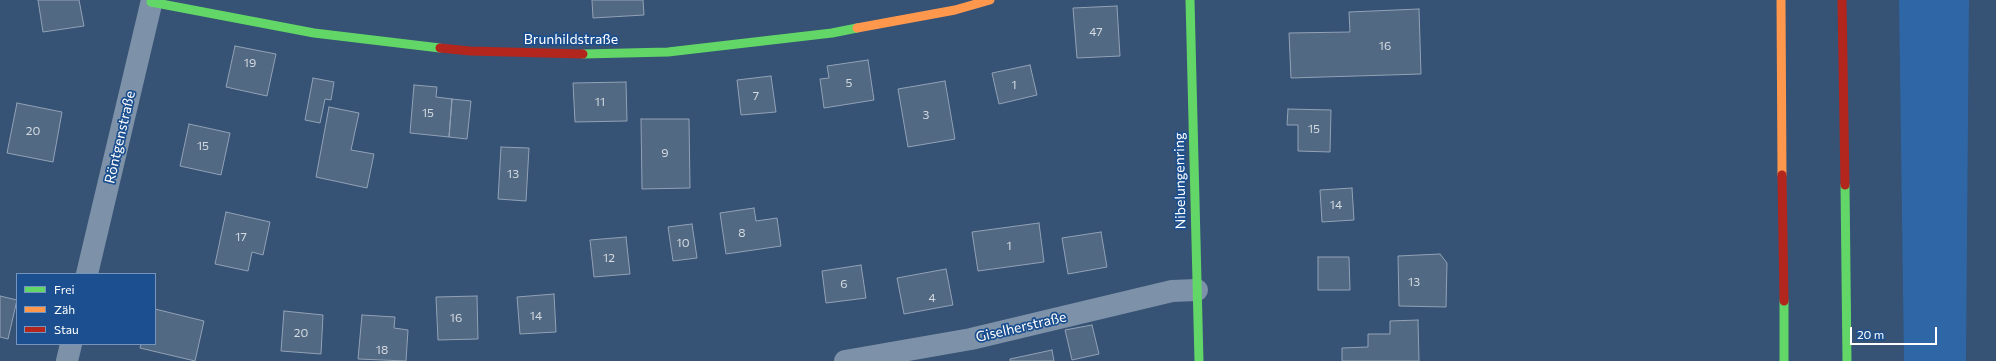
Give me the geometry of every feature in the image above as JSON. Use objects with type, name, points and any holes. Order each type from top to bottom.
[{"type":"main road","name":"Brunhildstraße","points":[[151,1],[314,33],[395,44],[470,51],[559,54],[668,52],[824,34],[955,10],[990,0]]},
{"type":"main road","name":"Nibelungenring","points":[[1190,0],[1199,361]]},
{"type":"main road","points":[[1781,0],[1784,361]]},
{"type":"main road","points":[[1842,0],[1847,361]]},
{"type":"street","name":"Röntgenstraße","points":[[87,273],[151,1]]},
{"type":"street","name":"Giselherstraße","points":[[845,361],[971,339],[1172,291],[1197,290]]},
{"type":"street","points":[[67,361],[71,345]]},
{"type":"shaded area","points":[[1899,0],[1969,0],[1966,361],[1904,361]]},
{"type":"building","points":[[38,0],[79,0],[84,26],[43,32]]},
{"type":"building","points":[[592,0],[643,0],[644,15],[593,18]]},
{"type":"building","points":[[1117,6],[1120,56],[1077,58],[1073,8]]},
{"type":"building","points":[[1419,9],[1421,74],[1291,78],[1289,33],[1350,32],[1349,12]]},
{"type":"building","points":[[235,46],[276,54],[267,96],[226,87]]},
{"type":"building","points":[[868,60],[874,100],[824,108],[820,79],[829,78],[827,66]]},
{"type":"building","points":[[1030,65],[1037,95],[999,104],[992,73]]},
{"type":"building","points":[[771,76],[776,112],[741,115],[737,80]]},
{"type":"building","points":[[313,78],[334,82],[331,100],[325,99],[320,123],[305,120]]},
{"type":"building","points":[[945,81],[955,139],[908,147],[898,89]]},
{"type":"building","points":[[626,82],[627,121],[575,122],[573,83]]},
{"type":"building","points":[[414,85],[437,87],[436,97],[452,99],[449,137],[410,133]]},
{"type":"building","points":[[452,99],[471,101],[467,139],[449,137]]},
{"type":"building","points":[[17,103],[62,112],[53,162],[7,153]]},
{"type":"building","points":[[329,107],[359,113],[351,150],[374,154],[367,188],[316,177]]},
{"type":"building","points":[[1288,109],[1331,110],[1330,152],[1298,151],[1298,125],[1287,125]]},
{"type":"building","points":[[641,119],[689,119],[690,188],[642,189]]},
{"type":"building","points":[[189,124],[230,133],[221,175],[180,166]]},
{"type":"building","points":[[501,147],[529,148],[526,201],[498,199]]},
{"type":"building","points":[[1352,188],[1354,220],[1322,222],[1320,190]]},
{"type":"building","points":[[754,208],[756,221],[777,218],[781,246],[726,254],[720,213]]},
{"type":"building","points":[[226,212],[270,222],[263,255],[252,252],[248,271],[215,264]]},
{"type":"building","points":[[1039,223],[1044,262],[978,271],[972,232]]},
{"type":"building","points":[[692,224],[697,258],[673,261],[668,227]]},
{"type":"building","points":[[1101,232],[1107,267],[1068,274],[1062,238]]},
{"type":"building","points":[[626,237],[630,274],[594,277],[590,240]]},
{"type":"building","points":[[1440,254],[1447,263],[1446,307],[1399,306],[1398,256]]},
{"type":"building","points":[[1318,257],[1349,257],[1350,290],[1318,290]]},
{"type":"building","points":[[861,265],[866,298],[826,303],[822,271]]},
{"type":"building","points":[[946,269],[953,305],[904,314],[897,278]]},
{"type":"building","points":[[554,294],[556,332],[520,334],[517,297]]},
{"type":"building","points":[[0,296],[16,300],[16,304],[8,339],[0,337]]},
{"type":"building","points":[[477,296],[478,339],[438,340],[436,297]]},
{"type":"building","points":[[156,309],[204,321],[195,361],[140,348],[141,345],[156,345]]},
{"type":"building","points":[[284,311],[323,315],[321,354],[281,351]]},
{"type":"building","points":[[362,315],[395,317],[394,328],[408,330],[406,361],[358,359]]},
{"type":"building","points":[[1418,320],[1419,361],[1342,361],[1342,348],[1368,347],[1368,334],[1390,334],[1390,321]]},
{"type":"building","points":[[1092,325],[1099,354],[1072,360],[1065,330]]},
{"type":"building","points":[[1052,350],[1054,361],[1010,361],[1010,359]]},
{"type":"traffic: fast","points":[[1190,0],[1199,361]]},
{"type":"traffic: fast","points":[[151,2],[314,33],[440,48]]},
{"type":"traffic: fast","points":[[583,54],[668,52],[832,33],[857,28]]},
{"type":"traffic: fast","points":[[1845,185],[1847,361]]},
{"type":"traffic: fast","points":[[1784,301],[1784,361]]},
{"type":"traffic: slow","points":[[857,28],[955,10],[990,0]]},
{"type":"traffic: slow","points":[[1781,0],[1782,175]]},
{"type":"traffic: jam","points":[[1842,0],[1845,185]]},
{"type":"traffic: jam","points":[[440,48],[470,51],[583,54]]},
{"type":"traffic: jam","points":[[1782,175],[1784,301]]}]
